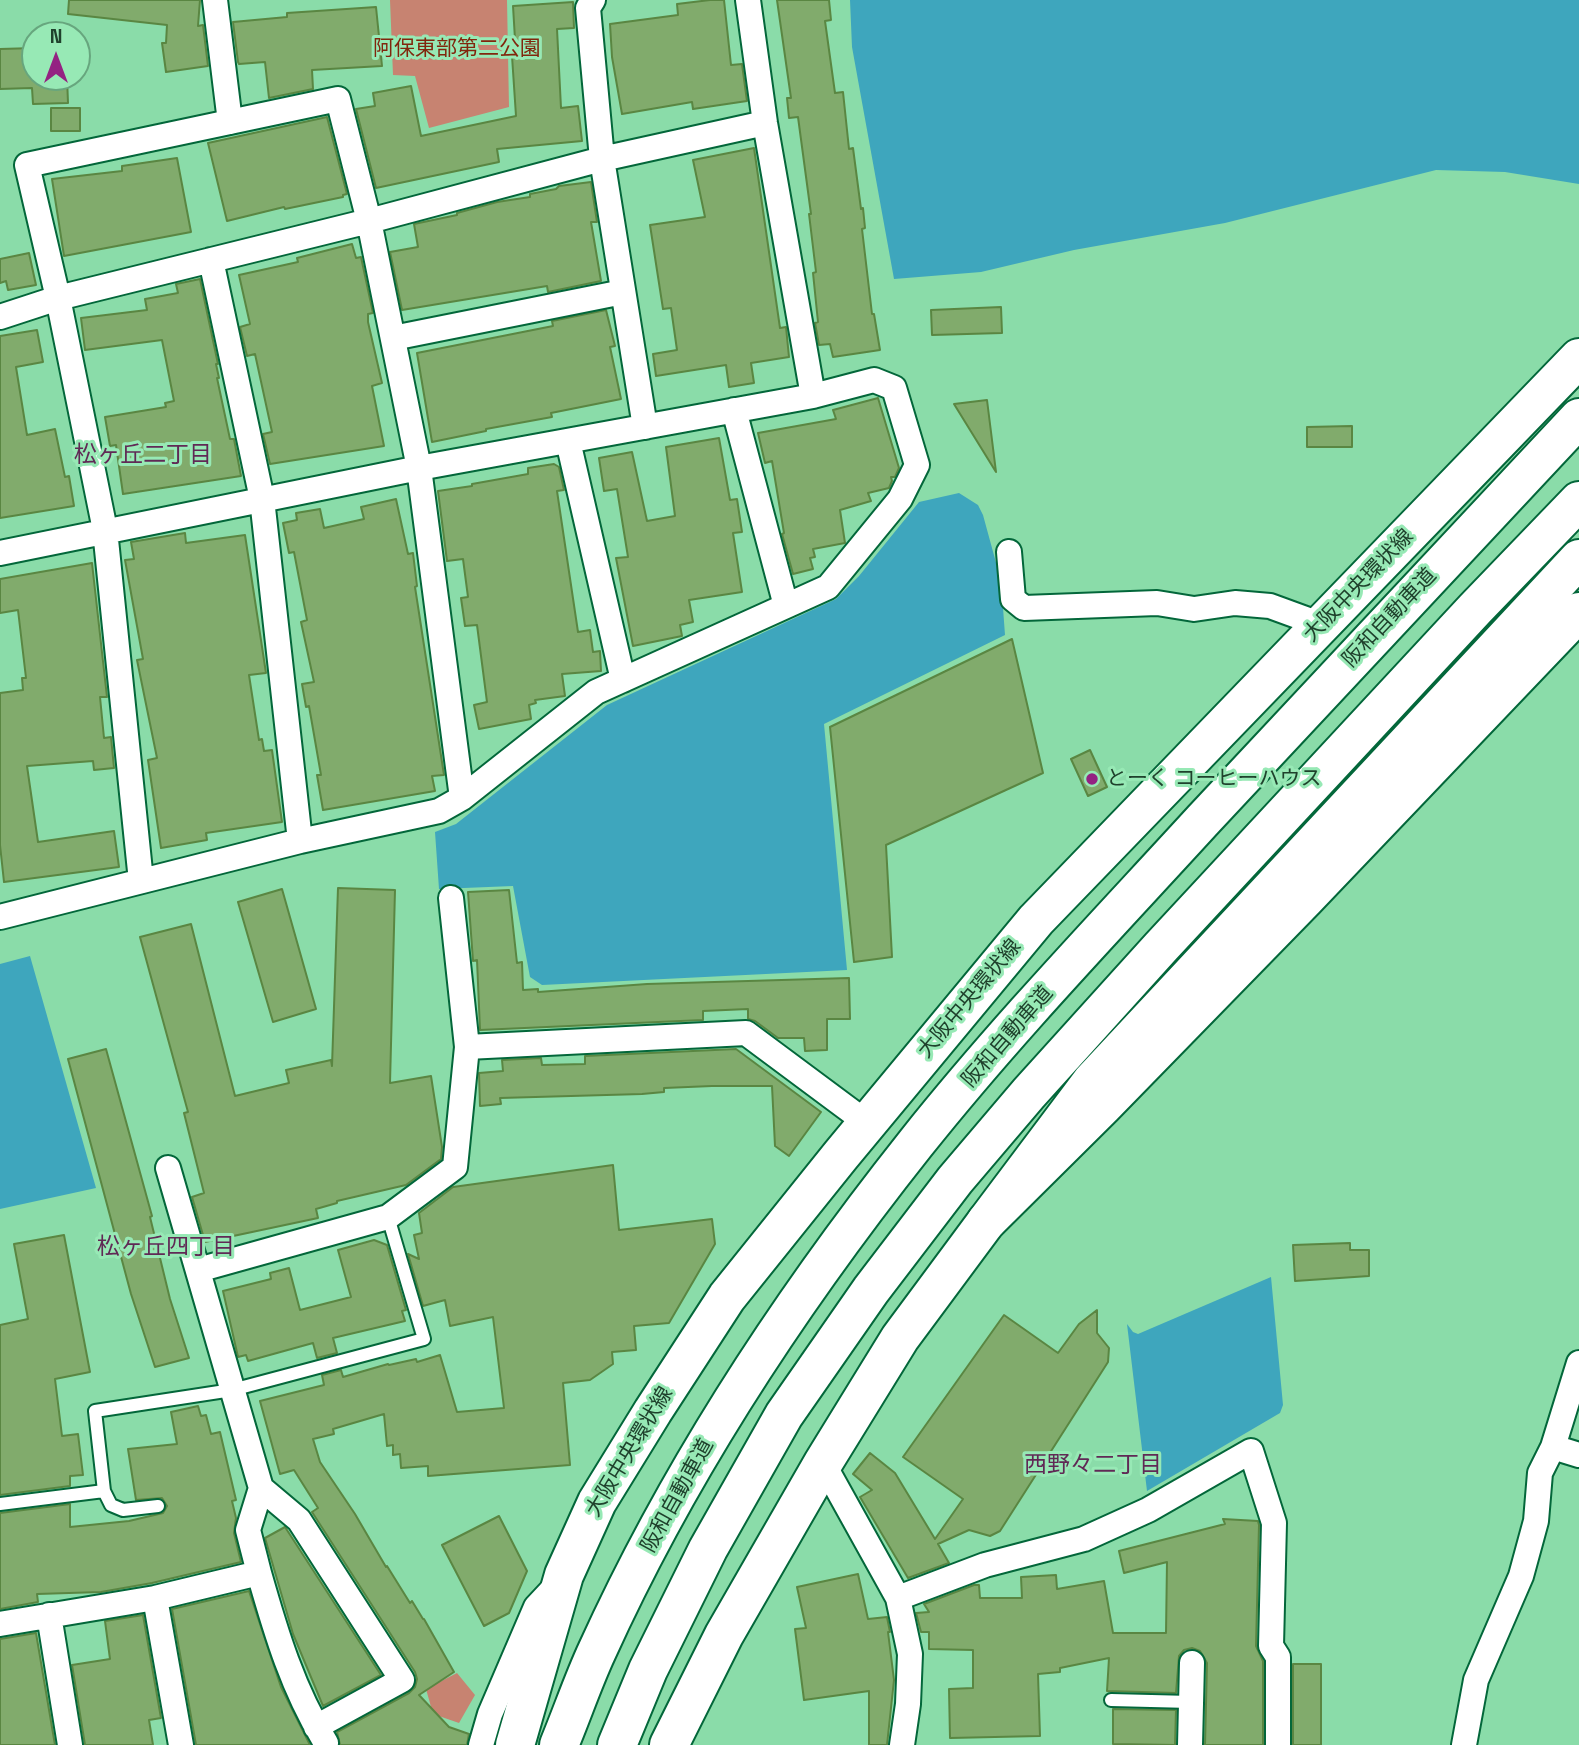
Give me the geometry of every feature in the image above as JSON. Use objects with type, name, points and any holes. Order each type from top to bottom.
[{"type":"main road","name":"大阪中央環状線","points":[[515,1745],[564,1575],[597,1502],[727,1297],[1036,920],[1579,358]]},
{"type":"main road","name":"阪和自動車道","points":[[559,1745],[597,1651],[658,1528],[739,1388],[825,1264],[916,1142],[1121,909],[1434,570],[1579,418]]},
{"type":"main road","points":[[617,1745],[648,1670],[708,1549],[784,1415],[871,1290],[947,1191],[1029,1093],[1161,947],[1579,501]]},
{"type":"main road","points":[[669,1745],[724,1635],[823,1463],[900,1338],[1092,1081],[1579,559]]},
{"type":"main road","points":[[986,1222],[1296,909],[1579,612]]},
{"type":"street","points":[[215,0],[230,122]]},
{"type":"street","points":[[593,0],[588,8],[602,159],[645,427]]},
{"type":"street","points":[[748,0],[765,122],[813,396]]},
{"type":"street","points":[[141,881],[105,530],[58,298],[27,165],[338,99],[369,221],[419,468],[462,798]]},
{"type":"street","points":[[0,317],[58,298],[369,221],[602,159],[765,122]]},
{"type":"street","points":[[211,260],[262,499],[300,841]]},
{"type":"street","points":[[393,338],[623,292]]},
{"type":"street","points":[[0,553],[419,468],[813,396],[874,380],[894,388],[917,465],[900,499],[828,587],[596,692],[462,798],[439,811],[300,841],[0,917]]},
{"type":"street","points":[[734,410],[786,606]]},
{"type":"street","points":[[568,441],[623,680]]},
{"type":"street","points":[[1009,552],[1013,599],[1024,608],[1157,603],[1194,609],[1235,603],[1270,606],[1322,625]]},
{"type":"street","points":[[198,1270],[388,1217],[455,1167],[467,1047],[451,898]]},
{"type":"street","points":[[467,1047],[746,1032],[867,1124]]},
{"type":"street","points":[[168,1168],[261,1488],[248,1531],[259,1573],[282,1652],[304,1708],[321,1735],[402,1680],[299,1520],[261,1488]]},
{"type":"street","points":[[1464,1745],[1476,1680],[1521,1576],[1536,1521],[1540,1473],[1553,1447],[1579,1363]]},
{"type":"street","points":[[1553,1447],[1579,1455]]},
{"type":"street","points":[[898,1598],[985,1565],[1084,1539],[1149,1510],[1251,1451],[1274,1523],[1271,1646],[1278,1657],[1278,1745]]},
{"type":"street","points":[[823,1463],[898,1598],[910,1654],[908,1704],[902,1745]]},
{"type":"street","points":[[0,1624],[155,1598],[259,1573]]},
{"type":"street","points":[[481,1745],[490,1714],[536,1607],[564,1575]]},
{"type":"street","points":[[155,1598],[180,1745]]},
{"type":"street","points":[[49,1615],[70,1745]]},
{"type":"street","points":[[685,1745],[724,1635]]},
{"type":"street","points":[[1190,1745],[1192,1664]]},
{"type":"lane","points":[[158,1506],[123,1510],[111,1505],[104,1491],[95,1411],[232,1390],[424,1339],[388,1217]]},
{"type":"lane","points":[[0,1504],[104,1491]]},
{"type":"lane","points":[[1111,1700],[1191,1702]]},
{"type":"green space","name":"阿保東部第二公園","points":[[390,0],[507,0],[509,107],[429,128],[415,76],[393,75]]},
{"type":"green space","points":[[457,1673],[475,1695],[459,1723],[433,1714],[426,1689]]},
{"type":"water","points":[[850,0],[1579,0],[1579,184],[1505,172],[1436,170],[1225,223],[1074,250],[981,272],[894,279],[852,47]]},
{"type":"water","points":[[959,493],[978,505],[983,515],[1001,581],[1005,635],[824,724],[847,970],[542,985],[530,977],[513,886],[439,889],[435,832],[456,824],[607,705],[836,599],[859,576],[919,502]]},
{"type":"water","points":[[30,956],[96,1188],[0,1209],[0,964]]},
{"type":"water","points":[[1271,1277],[1283,1405],[1280,1413],[1147,1491],[1127,1324],[1138,1334]]},
{"type":"building","points":[[69,0],[200,0],[198,26],[203,25],[208,66],[166,72],[162,43],[166,43],[167,25],[68,14]]},
{"type":"building","points":[[724,0],[731,65],[742,64],[747,101],[693,109],[692,102],[622,114],[612,57],[610,24],[678,15],[677,4]]},
{"type":"building","points":[[777,0],[829,0],[831,20],[825,21],[835,93],[843,92],[849,149],[853,148],[861,209],[863,208],[865,228],[862,229],[872,314],[880,350],[833,357],[830,344],[819,345],[815,323],[818,322],[811,214],[798,117],[789,118],[787,98],[791,98]]},
{"type":"building","points":[[573,2],[574,28],[557,29],[561,108],[578,106],[582,141],[497,149],[499,162],[376,188],[356,109],[375,106],[373,93],[411,86],[421,136],[516,116],[512,56],[516,56],[513,6]]},
{"type":"building","points":[[376,7],[382,66],[312,70],[313,89],[269,98],[265,62],[238,62],[233,22],[287,17],[287,13]]},
{"type":"building","points":[[21,48],[21,88],[0,89],[0,49]]},
{"type":"building","points":[[32,91],[68,91],[68,103],[33,104]]},
{"type":"building","points":[[51,108],[80,108],[80,131],[51,131]]},
{"type":"building","points":[[327,117],[347,194],[227,221],[208,143]]},
{"type":"building","points":[[754,148],[780,328],[786,327],[789,357],[751,363],[754,383],[729,387],[726,365],[656,376],[653,354],[677,350],[671,308],[663,309],[650,225],[705,217],[693,160]]},
{"type":"building","points":[[177,158],[191,232],[64,256],[52,179],[122,171],[122,166]]},
{"type":"building","points":[[591,182],[597,222],[591,222],[601,281],[548,292],[547,286],[402,310],[390,252],[418,247],[414,224],[457,215],[497,202],[530,197],[530,194],[559,186]]},
{"type":"building","points":[[352,244],[356,258],[361,257],[373,313],[368,314],[368,322],[382,383],[372,386],[384,446],[270,464],[263,434],[272,432],[255,354],[247,356],[240,327],[250,324],[239,275],[298,262],[297,258]]},
{"type":"building","points":[[29,253],[36,285],[8,290],[6,281],[0,283],[0,259]]},
{"type":"building","points":[[200,279],[218,364],[217,378],[241,476],[123,494],[116,445],[110,446],[105,417],[166,407],[165,403],[174,401],[162,340],[85,350],[81,318],[147,310],[145,299],[178,293],[176,284]]},
{"type":"building","points":[[1001,307],[1002,333],[932,335],[931,310]]},
{"type":"building","points":[[606,310],[615,346],[610,347],[621,399],[551,413],[552,417],[432,442],[417,353],[553,326],[552,321]]},
{"type":"building","points":[[37,330],[43,362],[16,367],[27,435],[55,429],[65,477],[69,476],[74,506],[0,518],[0,336]]},
{"type":"building","points":[[878,398],[899,468],[895,477],[891,477],[889,488],[868,493],[871,501],[840,510],[845,543],[813,549],[815,557],[810,558],[813,569],[793,574],[782,534],[784,533],[772,461],[765,463],[758,433],[836,419],[833,410]]},
{"type":"building","points":[[987,400],[996,472],[954,404]]},
{"type":"building","points":[[1352,426],[1352,447],[1307,447],[1307,427]]},
{"type":"building","points":[[719,438],[730,500],[737,499],[742,532],[733,533],[742,592],[689,600],[693,622],[680,625],[682,636],[633,646],[616,558],[628,557],[617,489],[604,491],[599,458],[632,452],[647,521],[675,516],[666,447]]},
{"type":"building","points":[[554,464],[559,467],[564,490],[557,491],[578,632],[590,630],[593,652],[600,651],[601,671],[562,674],[565,696],[535,700],[536,703],[529,705],[531,719],[479,729],[474,705],[487,702],[477,625],[465,626],[461,598],[468,597],[463,559],[447,561],[438,491],[528,474],[528,468]]},
{"type":"building","points":[[396,499],[408,554],[413,553],[415,587],[444,775],[432,776],[435,791],[323,810],[317,775],[321,775],[309,706],[306,707],[302,684],[314,682],[301,622],[307,620],[294,552],[289,553],[283,523],[297,520],[296,513],[320,509],[324,528],[364,519],[361,507]]},
{"type":"building","points":[[185,533],[186,543],[245,535],[266,673],[249,675],[259,740],[262,739],[264,751],[272,750],[282,822],[206,833],[207,840],[161,848],[148,760],[157,758],[137,660],[143,659],[125,560],[134,559],[131,542]]},
{"type":"building","points":[[92,563],[107,697],[100,697],[104,738],[111,737],[114,768],[94,770],[93,761],[27,766],[38,842],[114,831],[119,867],[4,882],[0,845],[0,693],[23,690],[22,678],[26,678],[18,610],[0,613],[0,579]]},
{"type":"building","points":[[1012,639],[1043,773],[886,845],[892,957],[854,962],[830,727]]},
{"type":"building","points":[[1090,750],[1107,787],[1088,796],[1071,759]]},
{"type":"building","points":[[338,888],[395,890],[390,1083],[431,1076],[442,1147],[441,1159],[406,1185],[337,1201],[316,1209],[318,1218],[205,1242],[192,1197],[204,1193],[184,1113],[188,1112],[140,937],[191,924],[235,1096],[289,1083],[286,1070],[331,1060],[332,1066]]},
{"type":"building","points":[[282,889],[316,1009],[273,1022],[238,902]]},
{"type":"building","points":[[509,890],[517,963],[522,962],[523,990],[538,989],[538,992],[647,984],[849,978],[850,1019],[827,1019],[827,1050],[805,1051],[804,1038],[778,1038],[748,1019],[748,1009],[703,1011],[703,1020],[480,1030],[477,960],[473,961],[468,892]]},
{"type":"building","points":[[106,1049],[152,1216],[150,1217],[170,1299],[189,1358],[155,1367],[131,1294],[68,1059]]},
{"type":"building","points":[[736,1049],[821,1112],[789,1156],[775,1146],[772,1086],[664,1088],[664,1092],[642,1094],[500,1098],[501,1104],[480,1106],[479,1073],[503,1071],[502,1060],[541,1058],[542,1065],[585,1064],[585,1056]]},
{"type":"building","points":[[613,1165],[619,1230],[712,1219],[715,1244],[669,1323],[634,1326],[636,1350],[612,1352],[613,1364],[590,1380],[563,1383],[570,1465],[428,1476],[428,1466],[401,1468],[400,1454],[393,1455],[393,1445],[387,1446],[384,1414],[333,1429],[334,1434],[313,1439],[320,1462],[386,1567],[424,1619],[454,1672],[419,1695],[449,1727],[469,1734],[467,1745],[340,1745],[337,1732],[409,1693],[415,1687],[417,1679],[312,1512],[318,1508],[294,1470],[280,1474],[260,1401],[324,1385],[322,1375],[341,1370],[343,1377],[388,1364],[416,1359],[417,1362],[440,1355],[457,1412],[504,1408],[493,1317],[450,1326],[445,1300],[423,1306],[408,1254],[419,1259],[414,1235],[422,1233],[419,1213],[453,1187]]},
{"type":"building","points":[[64,1235],[90,1372],[55,1379],[62,1436],[78,1434],[83,1475],[70,1476],[70,1486],[0,1495],[0,1325],[28,1319],[14,1244]]},
{"type":"building","points":[[374,1240],[387,1245],[406,1310],[402,1311],[405,1321],[333,1338],[337,1353],[317,1358],[313,1343],[248,1361],[246,1355],[238,1357],[223,1291],[271,1279],[270,1273],[289,1268],[300,1310],[351,1297],[338,1250]]},
{"type":"building","points":[[1350,1243],[1350,1250],[1369,1250],[1369,1276],[1295,1281],[1293,1245]]},
{"type":"building","points":[[1097,1310],[1097,1333],[1109,1348],[1108,1362],[1000,1531],[990,1536],[969,1530],[938,1544],[949,1563],[908,1578],[860,1497],[872,1490],[853,1474],[870,1453],[895,1473],[935,1539],[963,1499],[903,1457],[1004,1315],[1058,1353],[1079,1324]]},
{"type":"building","points":[[198,1406],[201,1416],[206,1415],[211,1434],[220,1432],[236,1500],[232,1501],[236,1518],[234,1533],[241,1562],[101,1592],[37,1594],[38,1602],[0,1609],[0,1513],[70,1504],[70,1527],[129,1521],[163,1513],[167,1506],[162,1498],[136,1500],[128,1449],[177,1444],[171,1412]]},
{"type":"building","points":[[499,1516],[527,1571],[509,1613],[484,1626],[442,1545]]},
{"type":"building","points":[[1223,1519],[1258,1521],[1259,1525],[1256,1646],[1263,1661],[1263,1745],[1205,1745],[1207,1663],[1200,1651],[1192,1648],[1184,1650],[1179,1656],[1176,1693],[1107,1691],[1109,1658],[1060,1668],[1060,1672],[1038,1674],[1040,1736],[950,1738],[949,1689],[973,1688],[973,1650],[929,1649],[929,1632],[921,1632],[916,1613],[929,1612],[924,1604],[974,1585],[979,1585],[980,1598],[1022,1598],[1021,1577],[1056,1575],[1057,1589],[1104,1581],[1113,1633],[1166,1633],[1167,1562],[1124,1573],[1119,1551],[1225,1524]]},
{"type":"building","points":[[285,1527],[381,1675],[323,1706],[293,1634],[265,1538]]},
{"type":"building","points":[[858,1574],[868,1619],[887,1617],[890,1632],[894,1680],[887,1745],[869,1745],[869,1691],[804,1700],[795,1629],[806,1628],[797,1587]]},
{"type":"building","points":[[249,1591],[281,1687],[310,1745],[196,1745],[172,1609]]},
{"type":"building","points":[[143,1615],[161,1718],[149,1720],[153,1745],[85,1745],[72,1665],[110,1659],[105,1621]]},
{"type":"building","points":[[36,1633],[55,1745],[0,1745],[0,1639]]},
{"type":"building","points":[[1293,1664],[1321,1664],[1321,1745],[1293,1745]]},
{"type":"building","points":[[1113,1709],[1176,1710],[1175,1745],[1113,1744]]},
{"type":"place","name":"とーく コーヒーハウス","points":[[1092,779]]},
{"type":"district","name":"松ヶ丘二丁目","points":[[143,456]]},
{"type":"district","name":"松ヶ丘四丁目","points":[[166,1248]]},
{"type":"district","name":"西野々二丁目","points":[[1093,1466]]}]
